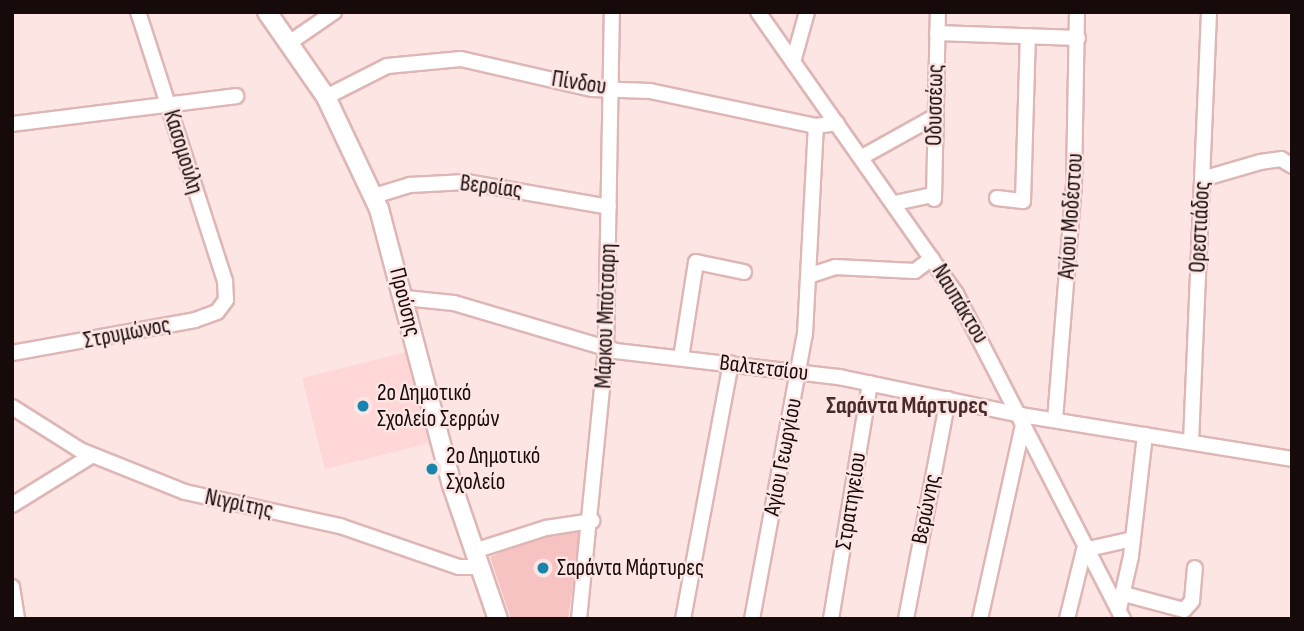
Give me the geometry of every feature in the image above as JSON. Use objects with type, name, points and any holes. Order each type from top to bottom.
[{"type":"main road","name":"Προύσης","points":[[267,12],[326,97],[374,196],[405,298],[452,485],[497,616]]},
{"type":"street","name":"Κασομούλη","points":[[138,12],[227,292]]},
{"type":"street","points":[[289,43],[334,12]]},
{"type":"street","name":"Μάρκου Μπότσαρη","points":[[579,619],[592,521],[607,349],[612,12]]},
{"type":"street","name":"Ναυπάκτου","points":[[758,12],[932,258],[1023,417],[1121,614]]},
{"type":"street","points":[[793,62],[807,12]]},
{"type":"street","name":"Οδυσσέως","points":[[895,203],[934,197],[934,117],[939,12]]},
{"type":"street","name":"Αγίου Μοδέστου","points":[[1055,420],[1074,183],[1077,12]]},
{"type":"street","name":"Ορεστιάδος","points":[[1191,442],[1209,12]]},
{"type":"street","points":[[937,33],[1078,38]]},
{"type":"street","points":[[997,198],[1023,201],[1028,36]]},
{"type":"street","name":"Πίνδου","points":[[326,97],[377,69],[450,60],[480,61],[569,85],[650,91],[816,126],[837,123]]},
{"type":"street","points":[[12,124],[236,96]]},
{"type":"street","points":[[862,157],[934,117]]},
{"type":"street","name":"Αγίου Γεωργίου","points":[[752,619],[799,372],[811,275],[816,126]]},
{"type":"street","points":[[1202,179],[1259,162],[1281,159],[1292,166]]},
{"type":"street","name":"Βεροίας","points":[[374,196],[410,184],[466,182],[609,207]]},
{"type":"street","points":[[811,275],[835,267],[915,271],[932,258]]},
{"type":"street","points":[[681,358],[696,262],[744,272]]},
{"type":"street","name":"Στρυμώνος","points":[[12,353],[203,318],[223,306],[227,292]]},
{"type":"street","name":"Βαλτετσίου","points":[[405,298],[454,303],[607,349],[870,383],[1023,417],[1292,459]]},
{"type":"street","points":[[683,619],[731,363]]},
{"type":"street","name":"Στρατηγείου","points":[[831,619],[870,383]]},
{"type":"street","name":"Βερώνης","points":[[906,619],[948,399]]},
{"type":"street","name":"Νιγρίτης","points":[[12,407],[91,456],[205,498],[340,526],[459,567],[477,559]]},
{"type":"street","points":[[980,619],[1023,417]]},
{"type":"street","points":[[1121,614],[1145,435]]},
{"type":"street","points":[[12,505],[91,456]]},
{"type":"street","points":[[477,559],[545,528],[592,521]]},
{"type":"street","points":[[1067,619],[1079,561],[1088,547],[1133,539]]},
{"type":"street","points":[[1124,594],[1184,610],[1192,601],[1195,568]]},
{"type":"street","points":[[12,587],[17,619]]},
{"type":"shaded area","name":"2ο Δημοτικό Σχολείο Σερρών","points":[[406,352],[429,443],[325,469],[302,378]]},
{"type":"shaded area","points":[[582,525],[568,619],[511,619],[490,557],[542,535]]},
{"type":"place","name":"2ο Δημοτικό Σχολείο Σερρών","points":[[363,406]]},
{"type":"place","name":"2ο Δημοτικό Σχολείο","points":[[432,469]]},
{"type":"place","name":"Σαράντα Μάρτυρες","points":[[543,568]]},
{"type":"district","name":"Σαράντα Μάρτυρες","points":[[907,406]]}]
